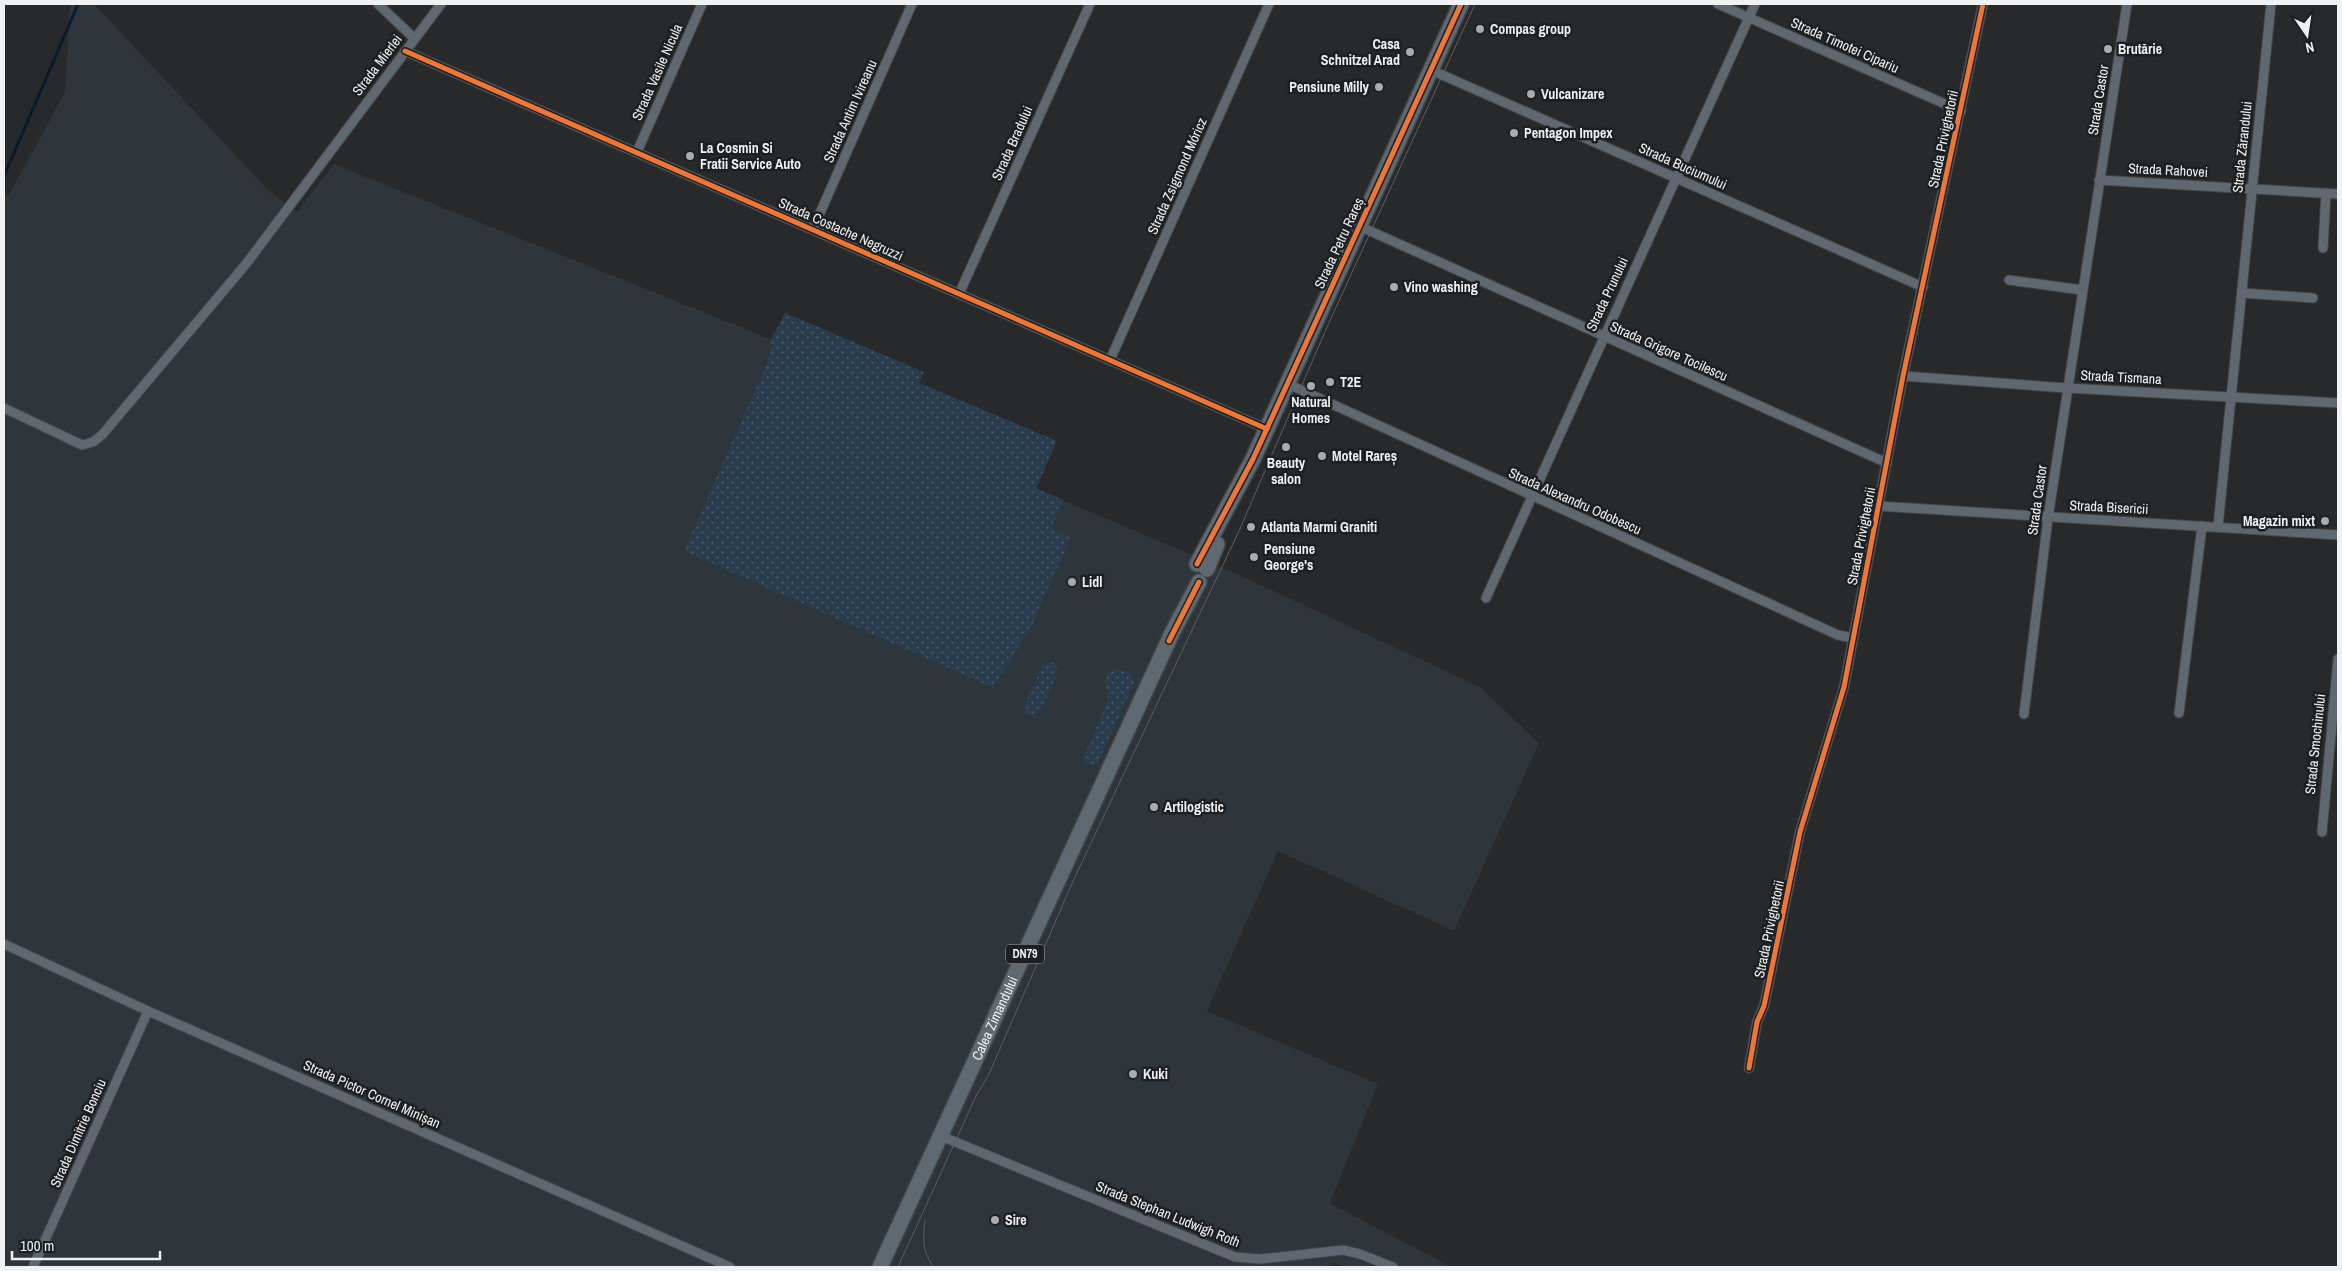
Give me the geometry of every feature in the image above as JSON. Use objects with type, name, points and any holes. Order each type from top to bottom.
[{"type":"main road","name":"Strada Petru Rareș","points":[[1237,492],[1461,4]]},
{"type":"main road","name":"Calea Zimandului","points":[[880,1267],[942,1136],[1195,580],[1207,578],[1202,566],[1237,492]]},
{"type":"street","points":[[378,4],[414,38]]},
{"type":"street","name":"Strada Mierlei","points":[[4,408],[77,444],[88,445],[94,442],[246,264],[440,4]]},
{"type":"street","name":"Strada Vasile Nicula","points":[[636,152],[702,4]]},
{"type":"street","name":"Strada Antim Ivireanu","points":[[813,229],[912,4]]},
{"type":"street","name":"Strada Bradului","points":[[959,294],[1090,4]]},
{"type":"street","name":"Strada Zsigmond Móricz","points":[[1110,360],[1269,4]]},
{"type":"street","name":"Strada Timotei Cipariu","points":[[1718,4],[1960,111]]},
{"type":"street","name":"Strada Prunului","points":[[1486,598],[1603,336],[1755,4]]},
{"type":"street","name":"Strada Privighetorii","points":[[1749,1068],[1753,1039],[1757,1022],[1764,1006],[1800,832],[1844,687],[1903,376],[1983,4]]},
{"type":"street","name":"Strada Castor","points":[[2024,714],[2048,518],[2127,4]]},
{"type":"street","name":"Strada Zărandului","points":[[2218,526],[2271,4]]},
{"type":"street","name":"Strada Costache Negruzzi","points":[[405,51],[1267,429]]},
{"type":"street","name":"Strada Buciumului","points":[[1431,70],[1923,287]]},
{"type":"street","name":"Strada Rahovei","points":[[2099,180],[2338,194]]},
{"type":"street","points":[[2324,248],[2326,193]]},
{"type":"street","name":"Strada Grigore Tocilescu","points":[[1359,226],[1887,462]]},
{"type":"street","points":[[2009,280],[2082,290]]},
{"type":"street","points":[[2242,292],[2313,298]]},
{"type":"street","name":"Strada Tismana","points":[[1903,376],[2067,388],[2338,403]]},
{"type":"street","name":"Strada Alexandru Odobescu","points":[[1288,384],[1838,635],[1852,638]]},
{"type":"street","name":"Strada Bisericii","points":[[1878,506],[2338,535]]},
{"type":"street","points":[[2179,713],[2202,526]]},
{"type":"street","name":"Strada Smochinului","points":[[2322,832],[2338,659]]},
{"type":"street","name":"Strada Pictor Cornel Minișan","points":[[4,944],[148,1011],[730,1267]]},
{"type":"street","name":"Strada Dimitrie Bonciu","points":[[34,1267],[148,1011]]},
{"type":"street","name":"Strada Stephan Ludwigh Roth","points":[[942,1136],[1235,1257],[1260,1259],[1343,1250],[1360,1254],[1393,1267]]},
{"type":"shaded area","points":[[70,4],[94,4],[269,191],[297,212],[334,164],[771,339],[785,313],[923,372],[919,383],[1057,441],[1036,489],[1233,572],[1480,687],[1539,743],[1454,931],[1278,851],[1207,1011],[1378,1084],[1330,1203],[1451,1267],[1343,1267],[1333,1263],[1331,1267],[4,1267],[4,196],[9,195],[65,92]]},
{"type":"shaded area","points":[[785,313],[924,372],[919,383],[1057,441],[1036,488],[1063,500],[1051,529],[1071,538],[1032,625],[993,688],[684,551],[768,361],[772,339]]},
{"type":"shaded area","points":[[1053,662],[1056,664],[1058,672],[1041,711],[1031,716],[1026,714],[1024,705],[1043,665]]},
{"type":"shaded area","points":[[1120,669],[1130,673],[1135,681],[1097,765],[1090,765],[1083,761],[1083,758],[1108,700],[1105,680],[1107,674],[1112,670]]},
{"type":"waterway","points":[[4,176],[78,4]]},
{"type":"tram line","points":[[898,1267],[976,1096],[989,1074],[1074,879],[1239,531],[1327,327],[1475,4]]},
{"type":"tram line","points":[[925,1220],[925,1251],[934,1267]]},
{"type":"cycle path","points":[[1197,564],[1253,459],[1461,4]]},
{"type":"cycle path","points":[[1749,1068],[1757,1022],[1764,1006],[1800,832],[1844,687],[1903,376],[1983,4]]},
{"type":"cycle path","points":[[405,51],[1267,429]]},
{"type":"cycle path","points":[[1169,641],[1199,582]]},
{"type":"place","name":"Compas group","points":[[1480,29]]},
{"type":"place","name":"Brutărie","points":[[2108,49]]},
{"type":"place","name":"Casa Schnitzel Arad","points":[[1410,52]]},
{"type":"place","name":"Pensiune Milly","points":[[1379,87]]},
{"type":"place","name":"Vulcanizare","points":[[1531,94]]},
{"type":"place","name":"Pentagon Impex","points":[[1514,133]]},
{"type":"place","name":"La Cosmin Si Fratii Service Auto","points":[[690,156]]},
{"type":"place","name":"Vino washing","points":[[1394,287]]},
{"type":"place","name":"T2E","points":[[1330,382]]},
{"type":"place","name":"Natural Homes","points":[[1311,386]]},
{"type":"place","name":"Beauty salon","points":[[1286,447]]},
{"type":"place","name":"Motel Rareș","points":[[1322,456]]},
{"type":"place","name":"Magazin mixt","points":[[2325,521]]},
{"type":"place","name":"Atlanta Marmi Graniti","points":[[1251,527]]},
{"type":"place","name":"Pensiune George's","points":[[1254,557]]},
{"type":"place","name":"Lidl","points":[[1072,582]]},
{"type":"place","name":"Artilogistic","points":[[1154,807]]},
{"type":"place","name":"Kuki","points":[[1133,1074]]},
{"type":"place","name":"Sire","points":[[995,1220]]}]
